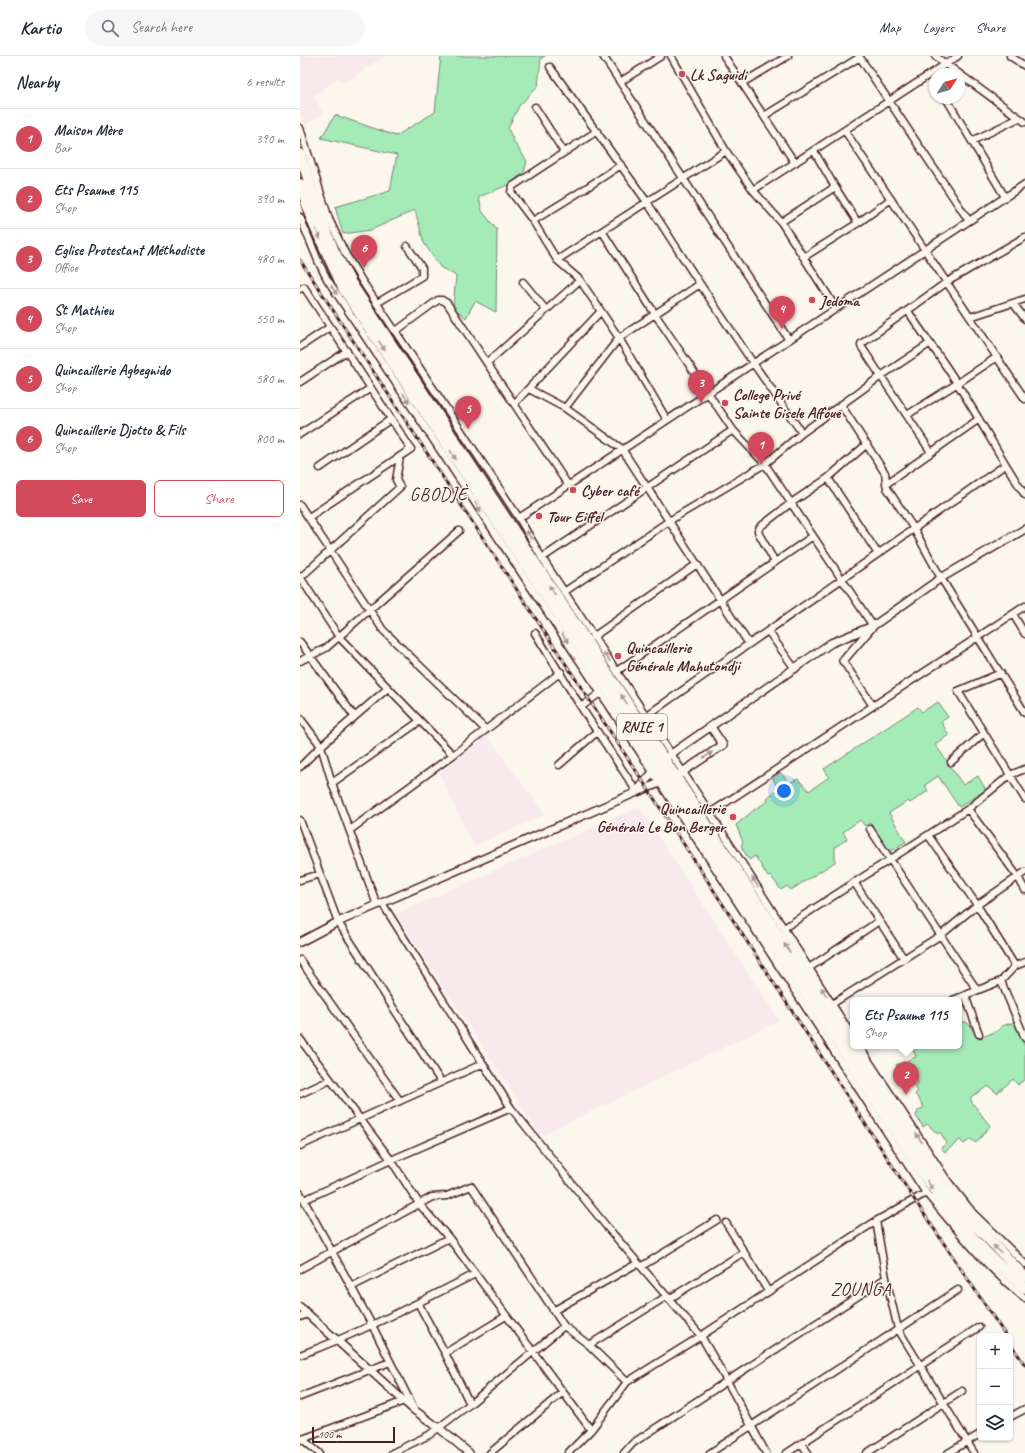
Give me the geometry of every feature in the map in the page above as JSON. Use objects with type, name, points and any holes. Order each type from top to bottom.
[{"type":"highway","name":"RNIE 1","points":[[300,154],[322,221],[334,250],[351,283],[662,763],[934,1190],[979,1244],[1025,1288]]},
{"type":"highway","name":"RNIE 1","points":[[300,184],[314,226],[343,288],[662,763]]},
{"type":"highway","name":"RNIE 1","points":[[671,778],[850,1047]]},
{"type":"highway","name":"RNIE 1","points":[[851,1049],[941,1184],[972,1222],[1025,1276]]},
{"type":"street","points":[[603,56],[789,340]]},
{"type":"street","points":[[620,82],[661,56]]},
{"type":"street","points":[[671,56],[726,151],[753,190],[781,222],[836,308]]},
{"type":"street","points":[[724,56],[795,163]]},
{"type":"street","points":[[742,83],[788,56]]},
{"type":"street","points":[[935,56],[1025,122]]},
{"type":"street","points":[[940,68],[958,56]]},
{"type":"street","points":[[1010,56],[1025,66]]},
{"type":"street","points":[[764,116],[860,57],[969,221]]},
{"type":"street","points":[[550,67],[647,202],[753,363],[802,433]]},
{"type":"street","points":[[753,190],[846,131],[929,75]]},
{"type":"street","points":[[950,104],[1005,197]]},
{"type":"street","points":[[535,107],[564,152]]},
{"type":"street","points":[[972,141],[1019,118]]},
{"type":"street","points":[[300,128],[329,219],[344,251],[519,518],[542,558],[646,716],[662,763]]},
{"type":"street","points":[[597,131],[513,186],[511,188],[511,192],[533,221],[558,260],[580,280],[618,338],[667,420]]},
{"type":"street","points":[[846,131],[1025,399]]},
{"type":"street","points":[[558,260],[726,151]]},
{"type":"street","points":[[814,151],[858,223]]},
{"type":"street","points":[[533,221],[584,190],[621,165]]},
{"type":"street","points":[[781,222],[835,187]]},
{"type":"street","points":[[519,518],[1005,197],[1024,187]]},
{"type":"street","points":[[804,257],[858,223],[891,199]]},
{"type":"street","points":[[300,216],[307,236],[327,279],[600,693],[662,763],[926,1193],[982,1259],[1025,1298]]},
{"type":"street","points":[[602,231],[655,314],[733,430],[765,464],[873,626]]},
{"type":"street","points":[[931,452],[861,344],[947,282],[1025,237]]},
{"type":"street","points":[[377,303],[422,276],[422,268],[407,246]]},
{"type":"street","points":[[488,362],[580,280]]},
{"type":"street","points":[[523,282],[546,310]]},
{"type":"street","points":[[565,408],[618,338],[700,284]]},
{"type":"street","points":[[300,289],[304,287],[411,449],[308,517]]},
{"type":"street","points":[[970,317],[1025,299]]},
{"type":"street","points":[[396,331],[438,300],[442,300],[447,303],[488,362],[568,485]]},
{"type":"street","points":[[1013,303],[1025,319]]},
{"type":"street","points":[[514,404],[601,311]]},
{"type":"street","points":[[908,311],[958,383],[1005,465],[1025,495]]},
{"type":"street","points":[[300,347],[330,327]]},
{"type":"street","points":[[564,592],[669,521],[765,464],[802,433],[881,376],[930,344]]},
{"type":"street","points":[[300,382],[347,352]]},
{"type":"street","points":[[907,415],[997,357]]},
{"type":"street","points":[[300,434],[371,388]]},
{"type":"street","points":[[529,389],[565,408],[622,449],[750,644]]},
{"type":"street","points":[[841,405],[885,473],[887,488],[914,529],[941,578],[1025,713]]},
{"type":"street","points":[[320,468],[391,419]]},
{"type":"street","points":[[886,484],[979,419]]},
{"type":"street","points":[[542,558],[733,430]]},
{"type":"street","points":[[775,562],[758,531],[766,522],[791,503],[828,478],[867,444]]},
{"type":"street","points":[[400,457],[396,480],[400,487],[300,578],[339,637],[453,755]]},
{"type":"street","points":[[646,716],[1005,465]]},
{"type":"street","points":[[828,478],[878,554]]},
{"type":"street","points":[[300,504],[382,630],[486,730]]},
{"type":"street","points":[[637,792],[662,763],[831,643],[873,626],[941,578],[1025,529]]},
{"type":"street","points":[[300,661],[326,648],[459,531]]},
{"type":"street","points":[[616,671],[813,536]]},
{"type":"street","points":[[593,636],[697,564]]},
{"type":"street","points":[[710,813],[1025,606]]},
{"type":"street","points":[[1013,614],[1025,634]]},
{"type":"street","points":[[873,626],[843,661],[873,706]]},
{"type":"street","points":[[768,631],[795,669]]},
{"type":"street","points":[[535,633],[561,672],[597,732],[637,792]]},
{"type":"street","points":[[300,642],[354,716]]},
{"type":"street","points":[[350,830],[453,755],[561,672]]},
{"type":"street","points":[[1000,673],[958,691],[1025,799]]},
{"type":"street","points":[[300,767],[320,746],[388,688]]},
{"type":"street","points":[[581,707],[600,693]]},
{"type":"street","points":[[300,718],[320,746],[350,830],[380,904],[511,1108],[607,1226],[701,1336],[766,1453]]},
{"type":"street","points":[[332,782],[420,721]]},
{"type":"street","points":[[300,942],[338,922],[671,778],[723,745],[711,727]]},
{"type":"street","points":[[559,765],[597,732]]},
{"type":"street","points":[[951,762],[984,733]]},
{"type":"street","points":[[784,928],[968,809],[1010,775],[1025,769]]},
{"type":"street","points":[[671,778],[710,813],[850,1032]]},
{"type":"street","points":[[968,809],[1018,877],[1025,890]]},
{"type":"street","points":[[300,820],[303,838],[320,874],[338,922],[441,1082]]},
{"type":"street","points":[[870,830],[978,990]]},
{"type":"street","points":[[928,836],[977,905],[1015,966]]},
{"type":"street","points":[[832,1004],[941,935],[977,905],[1025,872]]},
{"type":"street","points":[[300,880],[320,874]]},
{"type":"street","points":[[854,882],[904,959]]},
{"type":"street","points":[[809,968],[879,922]]},
{"type":"street","points":[[300,960],[400,1101]]},
{"type":"street","points":[[960,997],[1001,981],[1015,966],[1025,962]]},
{"type":"street","points":[[1001,981],[1025,1038]]},
{"type":"street","points":[[965,995],[979,1034]]},
{"type":"street","points":[[300,1039],[391,1160],[420,1204],[448,1238],[591,1430]]},
{"type":"street","points":[[861,1049],[947,1180],[974,1214],[1025,1264]]},
{"type":"street","points":[[300,1146],[482,1064]]},
{"type":"street","points":[[300,1094],[330,1080]]},
{"type":"street","points":[[304,1200],[391,1160],[511,1108]]},
{"type":"street","points":[[300,1269],[432,1197],[447,1196],[471,1186],[564,1326],[589,1345],[627,1382]]},
{"type":"street","points":[[300,1193],[372,1325],[407,1400],[414,1410],[439,1428],[469,1453]]},
{"type":"street","points":[[568,1453],[591,1430],[627,1382],[701,1336],[876,1221],[926,1193]]},
{"type":"street","points":[[553,1311],[717,1220]]},
{"type":"street","points":[[876,1221],[886,1278],[898,1329],[974,1453]]},
{"type":"street","points":[[726,1223],[768,1291]]},
{"type":"street","points":[[351,1287],[448,1238]]},
{"type":"street","points":[[589,1345],[744,1252]]},
{"type":"street","points":[[300,1355],[338,1341],[475,1274]]},
{"type":"street","points":[[624,1453],[633,1443],[886,1278]]},
{"type":"street","points":[[710,1453],[958,1290]]},
{"type":"street","points":[[418,1303],[470,1404]]},
{"type":"street","points":[[300,1307],[370,1370],[407,1400]]},
{"type":"street","points":[[300,1317],[308,1314]]},
{"type":"street","points":[[445,1353],[506,1316]]},
{"type":"street","points":[[392,1453],[429,1435],[439,1428],[564,1326]]},
{"type":"street","points":[[787,1453],[980,1327]]},
{"type":"street","points":[[300,1397],[390,1362]]},
{"type":"street","points":[[867,1453],[962,1391]]},
{"type":"street","points":[[490,1453],[563,1392]]},
{"type":"street","points":[[301,1439],[407,1400]]},
{"type":"street","points":[[1013,1415],[1025,1408]]},
{"type":"street","points":[[948,1453],[977,1436]]},
{"type":"street","points":[[301,1439],[319,1453]]},
{"type":"street","points":[[802,1444],[808,1453]]},
{"type":"shaded area","points":[[300,56],[385,56],[342,84],[338,78],[314,96],[323,113],[305,125],[300,113]]},
{"type":"shaded area","points":[[487,736],[545,814],[474,846],[439,773]]},
{"type":"shaded area","points":[[639,807],[778,1019],[777,1022],[544,1134],[539,1133],[396,914]]},
{"type":"shaded area","points":[[865,1049],[887,1049],[871,1058]]},
{"type":"green space","points":[[441,56],[545,56],[541,58],[538,86],[519,106],[508,128],[514,142],[527,161],[524,172],[510,184],[479,197],[482,211],[497,230],[496,312],[475,301],[466,318],[453,307],[456,276],[440,267],[424,243],[415,210],[371,230],[343,234],[335,207],[390,191],[397,155],[321,138],[335,115],[396,136],[435,112]]},
{"type":"green space","points":[[938,702],[948,717],[941,722],[949,735],[935,744],[963,785],[978,776],[986,790],[959,807],[938,776],[925,785],[928,791],[910,803],[908,801],[889,813],[906,842],[889,852],[870,823],[865,826],[860,820],[843,832],[847,839],[835,847],[835,862],[791,890],[787,886],[781,890],[771,876],[768,877],[755,856],[749,860],[741,846],[743,842],[736,825],[768,801],[767,798],[778,789],[773,778],[781,773],[789,783],[798,779],[809,791],[829,777],[824,769],[918,707],[922,712]]},
{"type":"green space","points":[[966,1022],[970,1025],[978,1039],[999,1030],[1001,1026],[1015,1022],[1025,1047],[1025,1079],[1018,1085],[1013,1079],[997,1093],[988,1086],[971,1097],[971,1101],[990,1126],[976,1143],[971,1139],[964,1144],[960,1140],[945,1152],[941,1148],[947,1143],[940,1132],[938,1134],[927,1124],[923,1127],[916,1116],[918,1111],[924,1107],[915,1094],[918,1091],[914,1086],[918,1083],[910,1069],[901,1073],[896,1065],[916,1057],[913,1049],[962,1049],[962,1023]]},
{"type":"railway","points":[[300,260],[644,783],[914,1199],[1004,1333]]},
{"type":"railway","points":[[1013,1347],[1025,1365]]},
{"type":"place","name":"Lk Saguidi","points":[[682,74]]},
{"type":"place","name":"Quincaillerie Djotto & Fils","points":[[364,268]]},
{"type":"place","name":"Jedoma","points":[[812,300]]},
{"type":"place","name":"St Mathieu","points":[[782,329]]},
{"type":"place","name":"Eglise Protestant Méthodiste","points":[[701,403]]},
{"type":"place","name":"College Privé Sainte Gisele Affoue","points":[[725,403]]},
{"type":"place","name":"Quincaillerie Agbegnido","points":[[468,429]]},
{"type":"place","name":"Maison Mère","points":[[761,465]]},
{"type":"place","name":"Cyber café","points":[[573,490]]},
{"type":"place","name":"Tour Eiffel","points":[[539,516]]},
{"type":"place","name":"Quincaillerie Générale Mahutondji","points":[[618,656]]},
{"type":"place","name":"Quincaillerie Générale Le Bon Berger","points":[[733,817]]},
{"type":"place","name":"Ets Psaume 115","points":[[906,1095]]},
{"type":"district","name":"GBODJÈ","points":[[439,494]]},
{"type":"district","name":"ZOUNGA","points":[[861,1289]]}]
